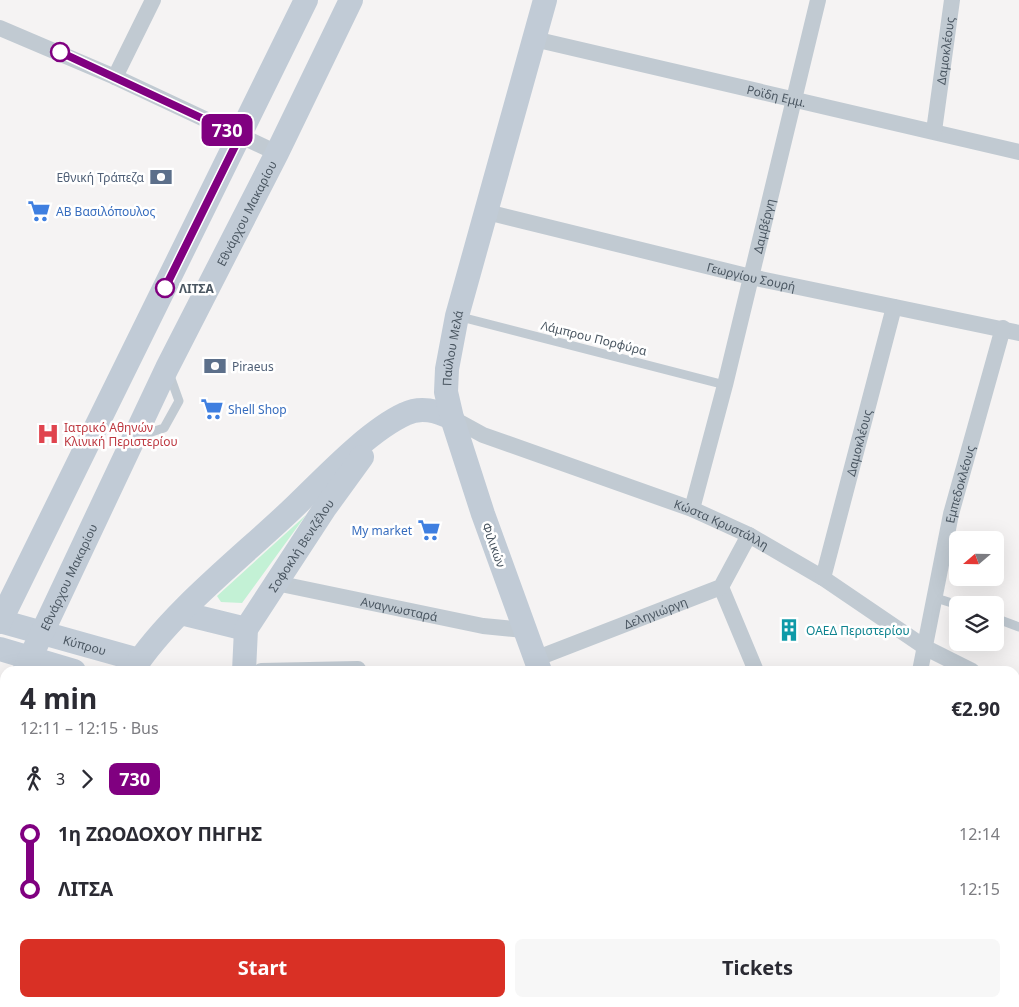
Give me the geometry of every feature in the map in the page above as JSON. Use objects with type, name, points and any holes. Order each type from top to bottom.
[{"type":"street","points":[[115,77],[153,0]]},
{"type":"street","points":[[0,622],[306,0]]},
{"type":"street","name":"Εθνάρχου Μακαρίου","points":[[27,664],[167,368],[277,153],[351,0]]},
{"type":"street","name":"Παύλου Μελά","points":[[452,418],[446,392],[447,369],[457,316],[546,0]]},
{"type":"street","name":"Δαμβέργη","points":[[692,509],[752,277],[793,98],[818,0]]},
{"type":"street","name":"Δαμοκλέους","points":[[934,132],[952,0]]},
{"type":"street","points":[[0,28],[115,77],[277,153]]},
{"type":"street","name":"Ροϊδη Εμμ.","points":[[534,39],[1019,152]]},
{"type":"street","name":"Γεωργίου Σουρή","points":[[487,212],[752,277],[1003,328],[1019,333]]},
{"type":"street","name":"Δαμοκλέους","points":[[823,578],[894,306]]},
{"type":"street","name":"Εμπεδοκλέους","points":[[921,666],[926,648],[933,596],[951,514],[1003,328]]},
{"type":"street","points":[[136,666],[181,613],[360,445],[405,414],[422,409],[438,411],[452,418]]},
{"type":"street","name":"Κώστα Κρυστάλλη","points":[[452,418],[483,435],[692,509],[749,535],[823,578],[926,648],[962,666]]},
{"type":"street","name":"Φιλικών","points":[[452,418],[537,665]]},
{"type":"street","name":"Σοφοκλή Βενιζέλου","points":[[246,629],[325,508],[384,428]]},
{"type":"street","points":[[749,535],[721,586],[754,666]]},
{"type":"street","name":"Αναγνωσταρά","points":[[276,583],[483,626],[524,630]]},
{"type":"street","name":"Δεληγιώργη","points":[[537,665],[721,586]]},
{"type":"street","points":[[181,613],[246,629],[244,666]]},
{"type":"street","name":"Κύπρου","points":[[0,622],[43,633],[136,666]]},
{"type":"street","points":[[0,649],[27,664],[40,666]]},
{"type":"lane","name":"Λάμπρου Πορφύρα","points":[[457,316],[725,385]]},
{"type":"lane","points":[[933,596],[949,602]]},
{"type":"lane","points":[[1004,621],[1019,627]]},
{"type":"green space","points":[[306,515],[242,603],[221,602],[217,596]]},
{"type":"bus line","name":"730","points":[[60,52],[240,136],[165,288]]},
{"type":"place","name":"Εθνική Τράπεζα","points":[[161,177]]},
{"type":"place","name":"ΑΒ Βασιλόπουλος","points":[[39,211]]},
{"type":"place","name":"ΛΙΤΣΑ","points":[[165,288]]},
{"type":"place","name":"Piraeus","points":[[215,366]]},
{"type":"place","name":"Shell Shop","points":[[212,409]]},
{"type":"place","name":"Ιατρικό Αθηνών Κλινική Περιστερίου","points":[[48,434]]},
{"type":"place","name":"My market","points":[[429,530]]},
{"type":"place","name":"ΟΑΕΔ Περιστερίου","points":[[789,630]]}]
